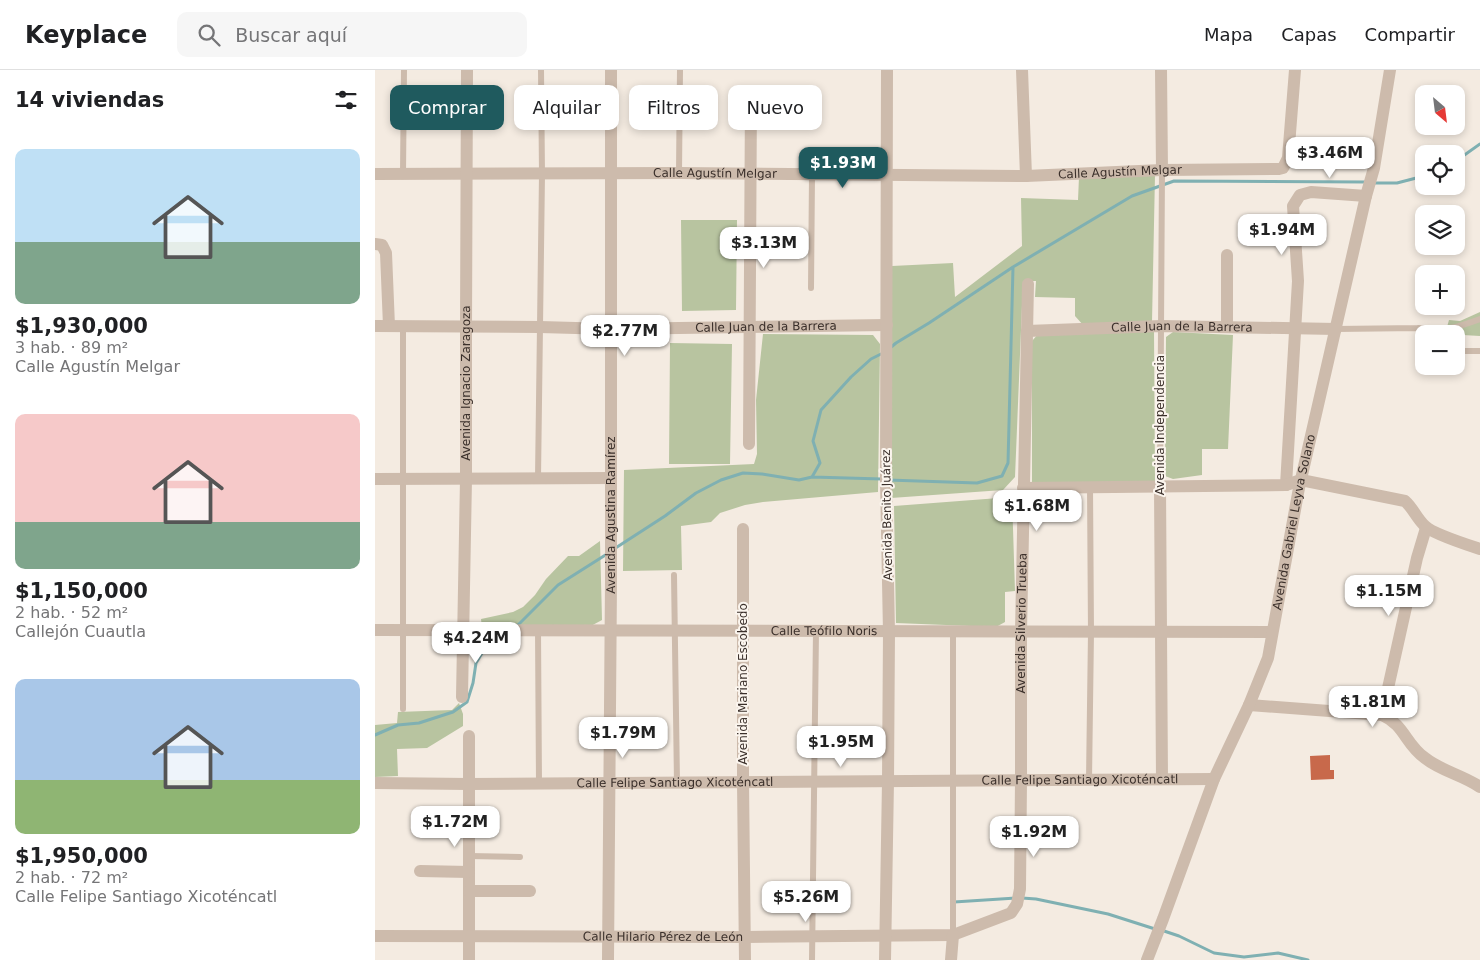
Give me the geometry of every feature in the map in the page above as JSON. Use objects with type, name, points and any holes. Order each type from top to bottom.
[{"type":"street","name":"Avenida Ignacio Zaragoza","points":[[462,697],[466,479],[467,70]]},
{"type":"street","name":"Avenida Agustina Ramírez","points":[[608,960],[611,630],[611,70]]},
{"type":"street","name":"Avenida Benito Juárez","points":[[885,960],[889,632],[885,352],[887,325],[887,70]]},
{"type":"street","points":[[1022,70],[1026,176]]},
{"type":"street","name":"Avenida Independencia","points":[[1161,70],[1161,170]]},
{"type":"street","name":"Calle Agustín Melgar","points":[[375,174],[679,173],[1026,176],[1161,170],[1279,170],[1283,168],[1288,158],[1295,70]]},
{"type":"street","name":"Avenida Gabriel Leyva Solano","points":[[1147,960],[1214,779],[1249,705],[1268,658],[1301,480],[1374,168],[1390,70]]},
{"type":"street","points":[[749,444],[751,130]]},
{"type":"street","points":[[1286,485],[1298,281],[1293,206],[1303,193],[1367,193]]},
{"type":"street","points":[[375,244],[382,245],[386,253],[389,326]]},
{"type":"street","points":[[1227,255],[1227,327]]},
{"type":"street","name":"Avenida Silverio Trueba","points":[[1006,916],[1011,913],[1017,904],[1020,888],[1021,632],[1028,284]]},
{"type":"street","name":"Calle Juan de la Barrera","points":[[375,326],[611,329],[887,325]]},
{"type":"street","name":"Calle Juan de la Barrera","points":[[1027,330],[1161,326],[1336,329]]},
{"type":"street","points":[[375,479],[611,478]]},
{"type":"street","points":[[1023,488],[1286,485],[1301,480],[1405,501],[1426,528],[1480,550]]},
{"type":"street","name":"Avenida Independencia","points":[[1160,487],[1162,779]]},
{"type":"street","points":[[1381,715],[1417,558],[1426,528]]},
{"type":"street","name":"Avenida Mariano Escobedo","points":[[743,529],[745,960]]},
{"type":"street","name":"Calle Teófilo Noris","points":[[375,630],[1272,632]]},
{"type":"street","points":[[1249,705],[1381,715],[1391,719],[1400,727],[1414,748],[1424,758],[1480,786]]},
{"type":"street","points":[[469,736],[469,960]]},
{"type":"street","name":"Calle Felipe Santiago Xicoténcatl","points":[[375,784],[1214,779]]},
{"type":"street","points":[[420,871],[469,872]]},
{"type":"street","points":[[469,891],[530,891]]},
{"type":"street","name":"Calle Hilario Pérez de León","points":[[375,936],[867,937],[885,935],[953,935],[1006,916]]},
{"type":"street","points":[[951,960],[953,935]]},
{"type":"lane","points":[[403,174],[404,70]]},
{"type":"lane","points":[[538,478],[542,174],[541,70]]},
{"type":"lane","points":[[679,173],[680,70]]},
{"type":"lane","name":"Avenida Independencia","points":[[1160,487],[1161,170]]},
{"type":"lane","points":[[811,288],[812,175]]},
{"type":"lane","points":[[1463,325],[1480,319]]},
{"type":"lane","points":[[403,326],[403,709]]},
{"type":"lane","points":[[1336,329],[1415,328]]},
{"type":"lane","points":[[1465,351],[1480,352]]},
{"type":"lane","points":[[1089,780],[1090,487]]},
{"type":"lane","points":[[675,575],[677,783]]},
{"type":"lane","points":[[538,630],[539,784]]},
{"type":"lane","points":[[812,960],[816,631]]},
{"type":"lane","points":[[953,632],[953,935]]},
{"type":"lane","points":[[469,856],[520,856]]},
{"type":"green space","points":[[1155,175],[1152,322],[1084,326],[1075,316],[1075,298],[1035,297],[1036,281],[1023,281],[1015,477],[1003,490],[891,498],[892,266],[953,263],[955,297],[1022,246],[1021,198],[1078,200],[1079,177]]},
{"type":"green space","points":[[681,220],[737,220],[736,310],[682,311]]},
{"type":"green space","points":[[1480,312],[1480,336],[1465,335],[1465,325],[1448,325],[1449,320],[1460,321]]},
{"type":"green space","points":[[1154,331],[1155,483],[1032,484],[1032,341],[1039,333]]},
{"type":"green space","points":[[1173,332],[1233,335],[1228,449],[1202,449],[1202,475],[1173,479],[1165,476],[1166,337]]},
{"type":"green space","points":[[763,334],[873,335],[880,344],[878,492],[745,505],[720,513],[711,522],[681,526],[682,570],[623,571],[624,470],[754,464],[757,454],[756,400]]},
{"type":"green space","points":[[670,343],[732,344],[730,464],[669,464]]},
{"type":"green space","points":[[1012,497],[1015,591],[1005,592],[1005,622],[996,627],[896,623],[894,506]]},
{"type":"green space","points":[[600,541],[602,620],[589,627],[482,628],[481,619],[513,612],[523,607],[568,556],[579,556]]},
{"type":"green space","points":[[459,703],[463,714],[463,726],[427,748],[397,749],[398,776],[375,777],[375,725],[397,723],[398,712],[452,710]]},
{"type":"building","points":[[1330,755],[1330,770],[1334,770],[1334,779],[1311,780],[1310,756]]},
{"type":"waterway","points":[[1465,155],[1480,144]]},
{"type":"waterway","points":[[1373,183],[1397,183],[1415,178]]},
{"type":"waterway","points":[[890,348],[1013,267],[1132,196],[1174,181],[1367,182]]},
{"type":"waterway","points":[[888,480],[977,483],[1002,476],[1008,463],[1013,267]]},
{"type":"waterway","points":[[614,549],[665,516],[696,493],[721,480],[743,473],[799,480],[812,477],[820,463],[813,441],[821,410],[851,377],[871,359],[883,353]]},
{"type":"waterway","points":[[812,477],[882,479]]},
{"type":"waterway","points":[[517,626],[558,585],[607,554]]},
{"type":"waterway","points":[[375,735],[398,725],[419,723],[453,712],[467,702],[473,683],[476,663],[485,648],[509,634]]},
{"type":"waterway","points":[[954,902],[1016,898]]},
{"type":"waterway","points":[[1022,898],[1036,899],[1108,914],[1155,929]]},
{"type":"waterway","points":[[1161,930],[1179,936],[1214,953],[1244,957],[1278,953],[1308,960]]}]
